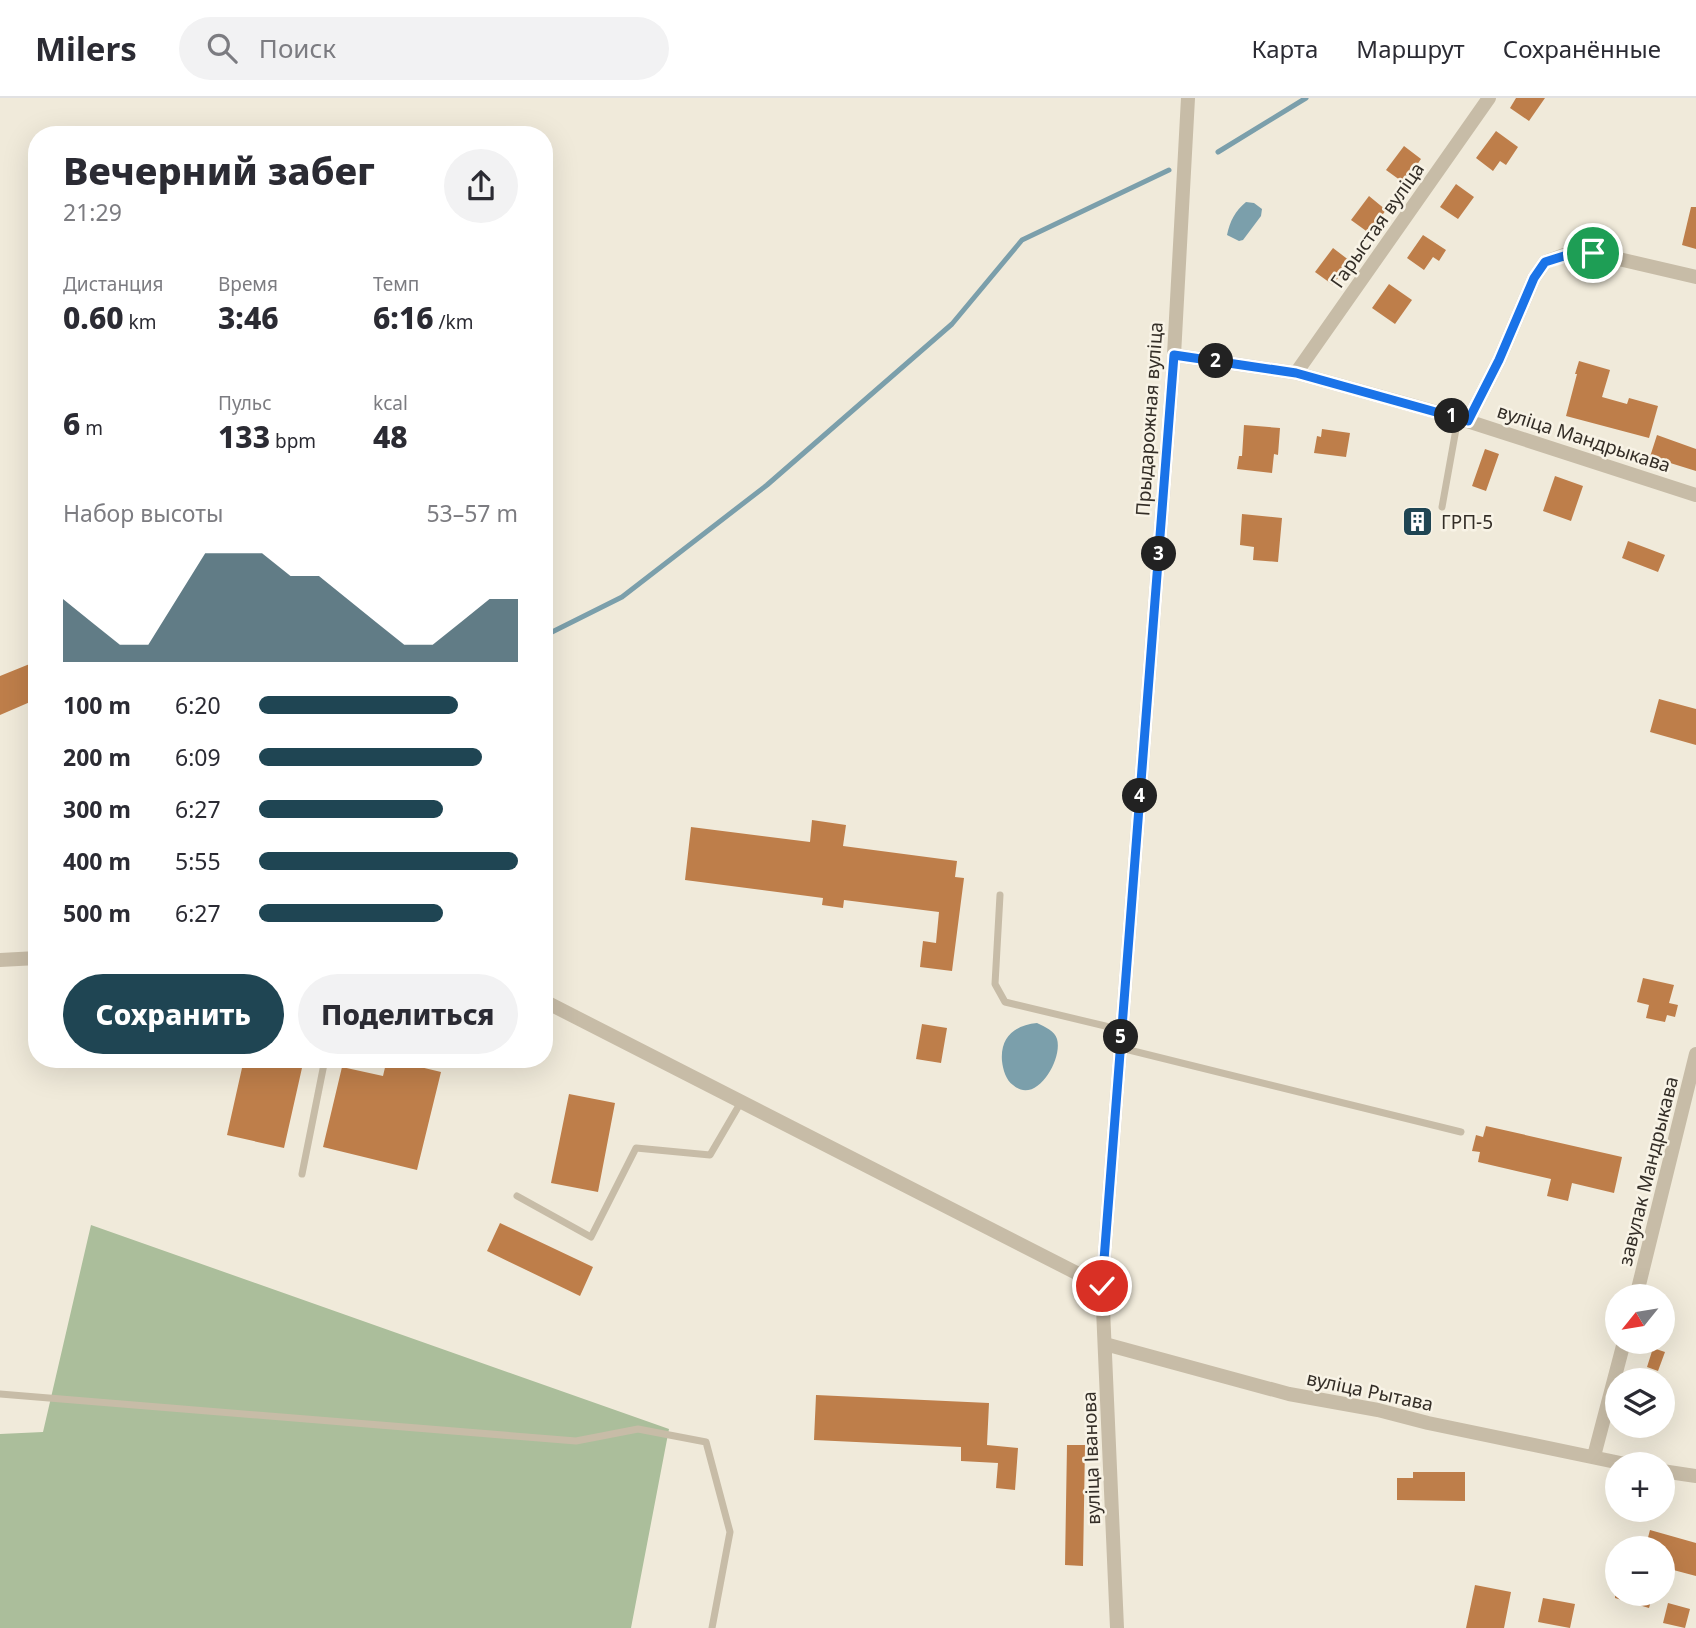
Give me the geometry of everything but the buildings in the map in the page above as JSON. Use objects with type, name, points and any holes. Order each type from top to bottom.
[{"type":"street","name":"Прыдарожная вуліца","points":[[1102,1286],[1174,355],[1188,98]]},
{"type":"street","name":"Гарыстая вуліца","points":[[1296,373],[1489,98]]},
{"type":"street","points":[[1463,419],[1499,360],[1534,278],[1545,262],[1564,256],[1593,253],[1696,277]]},
{"type":"street","name":"вуліца Мандрыкава","points":[[1174,355],[1296,373],[1463,419],[1696,495]]},
{"type":"street","points":[[0,960],[28,958]]},
{"type":"street","points":[[553,1006],[1102,1286]]},
{"type":"street","name":"завулак Мандрыкава","points":[[1639,1284],[1693,1076],[1696,1054]]},
{"type":"street","name":"вуліца Іванова","points":[[1102,1286],[1117,1628]]},
{"type":"street","name":"вуліца Рытава","points":[[1105,1344],[1289,1394],[1605,1459]]},
{"type":"street","points":[[1594,1456],[1621,1354]]},
{"type":"street","points":[[1675,1473],[1696,1476]]},
{"type":"lane","points":[[1442,507],[1463,419]]},
{"type":"lane","points":[[1000,895],[995,984],[1005,1002],[1122,1030]]},
{"type":"lane","points":[[1120,1048],[1461,1132]]},
{"type":"lane","points":[[302,1174],[323,1068]]},
{"type":"lane","points":[[517,1196],[592,1237],[636,1148],[710,1155],[741,1102]]},
{"type":"lane","points":[[0,1394],[576,1441],[638,1429],[706,1442],[730,1532],[712,1628]]},
{"type":"green space","points":[[91,1225],[669,1429],[631,1628],[0,1628],[0,1434],[43,1432]]},
{"type":"water","points":[[1246,202],[1254,203],[1262,209],[1261,216],[1243,240],[1239,241],[1227,235],[1233,217]]},
{"type":"water","points":[[1037,1023],[1056,1036],[1056,1058],[1039,1085],[1022,1090],[1011,1083],[1005,1074],[1002,1053],[1010,1034],[1022,1026]]},
{"type":"waterway","points":[[1218,152],[1306,98]]},
{"type":"waterway","points":[[553,632],[622,597],[767,485],[952,324],[1022,240],[1169,170]]},
{"type":"place","name":"ГРП-5","points":[[1418,522]]},
{"type":"route","points":[[1102,1286],[1174,355],[1296,373],[1468,421],[1499,360],[1534,278],[1545,262],[1564,256],[1593,253]]}]
